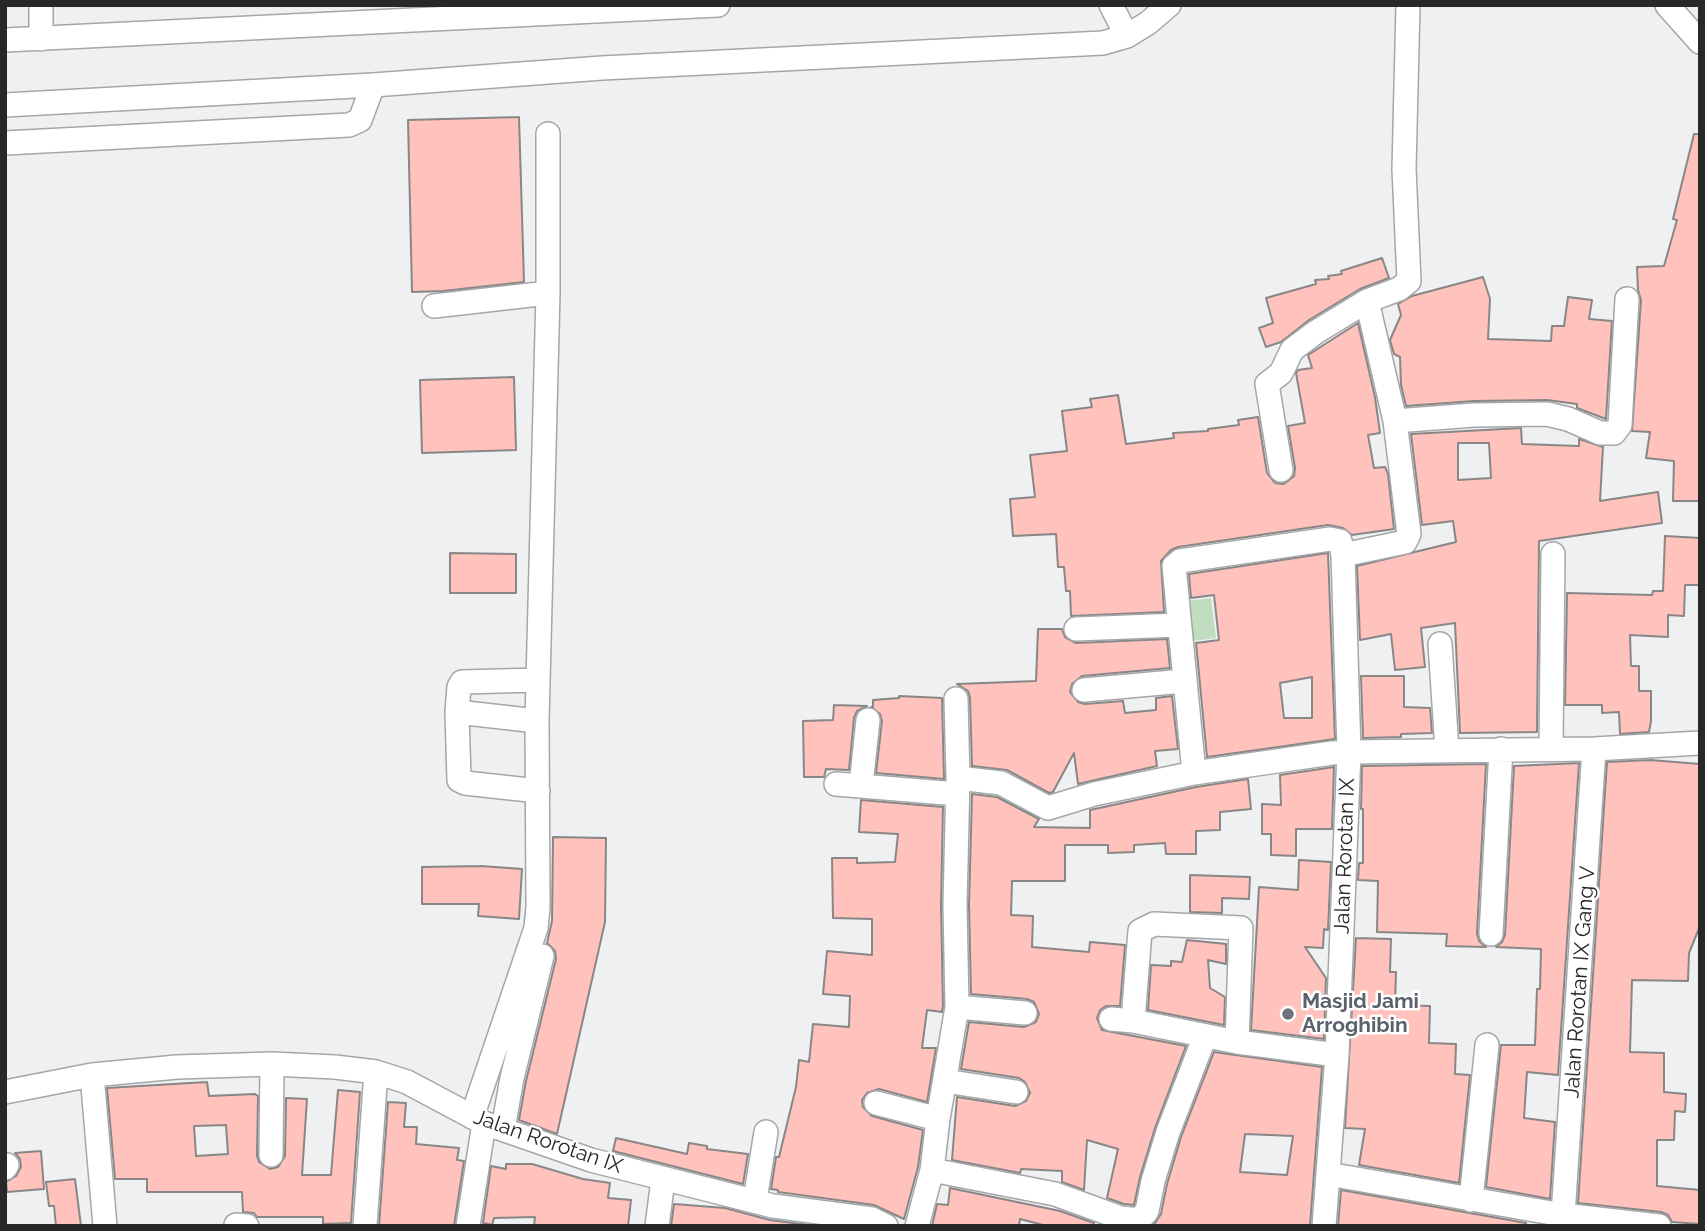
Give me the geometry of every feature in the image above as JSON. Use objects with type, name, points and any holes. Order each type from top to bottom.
[{"type":"street","points":[[41,5],[41,39]]},
{"type":"street","points":[[5,40],[718,5]]},
{"type":"street","points":[[1111,5],[1127,36]]},
{"type":"street","points":[[5,105],[373,85],[602,68],[1103,43],[1127,36],[1148,23],[1168,5]]},
{"type":"street","points":[[1281,470],[1267,384],[1281,373],[1292,350],[1316,332],[1367,301],[1399,289],[1409,281],[1404,169],[1408,5]]},
{"type":"street","points":[[1667,5],[1700,42]]},
{"type":"street","points":[[5,143],[349,125],[360,120],[373,85]]},
{"type":"street","points":[[64,102],[69,140]]},
{"type":"street","points":[[468,1226],[486,1123],[536,928],[538,907],[537,680],[548,293],[548,134]]},
{"type":"street","points":[[434,306],[548,293]]},
{"type":"street","points":[[1395,421],[1474,415],[1547,414],[1569,419],[1600,433],[1614,433],[1620,425],[1627,299]]},
{"type":"street","points":[[1343,555],[1405,542],[1409,534],[1395,421],[1367,301]]},
{"type":"street","points":[[836,784],[958,786],[1001,783],[1048,807],[1094,794],[1194,773],[1349,752],[1343,555],[1342,544],[1336,539],[1180,561],[1173,568],[1194,773]]},
{"type":"street","points":[[1551,748],[1553,554]]},
{"type":"street","points":[[1076,629],[1179,625]]},
{"type":"street","points":[[1440,644],[1447,750]]},
{"type":"street","points":[[537,680],[462,682],[459,687],[457,712],[459,780],[465,783],[538,791]]},
{"type":"street","points":[[1084,690],[1184,681]]},
{"type":"street","points":[[917,1226],[932,1170],[957,1007],[956,699]]},
{"type":"street","points":[[457,712],[537,721]]},
{"type":"street","points":[[861,785],[868,720]]},
{"type":"street","name":"Jalan Rorotan IX","points":[[1324,1226],[1337,1055],[1349,752],[1594,749],[1700,743]]},
{"type":"street","points":[[1491,934],[1501,749]]},
{"type":"street","name":"Jalan Rorotan IX Gang V","points":[[1563,1215],[1594,749]]},
{"type":"street","points":[[1237,1042],[1241,928],[1154,924],[1140,931],[1122,1020],[1237,1042],[1337,1055]]},
{"type":"street","points":[[486,1123],[509,1092],[542,956]]},
{"type":"street","points":[[957,1007],[1025,1013]]},
{"type":"street","points":[[932,1170],[1055,1194],[1121,1222],[1139,1220],[1147,1211],[1168,1132],[1205,1036]]},
{"type":"street","points":[[1472,1199],[1487,1045]]},
{"type":"street","points":[[271,1155],[272,1064]]},
{"type":"street","name":"Jalan Rorotan IX","points":[[5,1092],[92,1075],[177,1067],[272,1064],[376,1072],[407,1082],[486,1123],[578,1156],[767,1210],[859,1217],[872,1219],[886,1226]]},
{"type":"street","points":[[365,1226],[376,1072]]},
{"type":"street","points":[[92,1075],[105,1226]]},
{"type":"street","points":[[945,1081],[1016,1092]]},
{"type":"street","points":[[876,1103],[938,1119]]},
{"type":"street","points":[[766,1132],[767,1210]]},
{"type":"street","points":[[1328,1174],[1563,1215],[1658,1226]]},
{"type":"street","points":[[657,1226],[663,1180]]},
{"type":"street","points":[[236,1226],[247,1226]]},
{"type":"green space","points":[[1211,598],[1216,638],[1185,642],[1180,602]]},
{"type":"building","points":[[519,117],[524,282],[412,292],[408,120]]},
{"type":"building","points":[[1694,134],[1700,134],[1700,501],[1673,501],[1674,461],[1646,458],[1650,432],[1632,431],[1641,300],[1637,267],[1664,266],[1677,220],[1673,219]]},
{"type":"building","points":[[1382,258],[1389,278],[1360,289],[1309,320],[1281,342],[1266,347],[1259,328],[1273,323],[1266,298],[1316,284],[1315,280],[1329,279],[1328,276],[1342,274],[1341,271]]},
{"type":"building","points":[[1483,277],[1490,299],[1488,339],[1551,341],[1552,326],[1564,326],[1568,297],[1592,300],[1589,319],[1612,321],[1606,419],[1577,408],[1577,404],[1547,400],[1474,401],[1406,406],[1401,385],[1400,357],[1394,354],[1390,340],[1401,315],[1398,304],[1412,296]]},
{"type":"building","points":[[1358,323],[1375,397],[1380,433],[1368,435],[1374,468],[1385,467],[1388,474],[1394,529],[1352,535],[1343,528],[1328,525],[1178,547],[1171,550],[1161,561],[1164,612],[1071,616],[1070,591],[1066,591],[1064,567],[1058,567],[1056,534],[1013,536],[1010,499],[1035,497],[1030,455],[1067,451],[1062,411],[1092,407],[1090,399],[1118,395],[1126,444],[1174,438],[1173,433],[1208,431],[1239,425],[1238,420],[1258,417],[1267,473],[1275,483],[1284,484],[1294,476],[1295,468],[1288,426],[1305,423],[1296,373],[1298,370],[1312,368],[1308,355]]},
{"type":"building","points":[[514,377],[516,450],[422,453],[420,380]]},
{"type":"building","points":[[1521,428],[1522,444],[1579,446],[1579,439],[1603,447],[1600,501],[1658,492],[1662,523],[1539,541],[1537,732],[1460,733],[1455,623],[1421,628],[1425,667],[1395,670],[1391,634],[1360,640],[1357,566],[1456,542],[1453,521],[1422,525],[1411,434]],"holes":[[[1458,443],[1489,443],[1491,478],[1458,480]]]},
{"type":"building","points":[[1665,536],[1700,538],[1700,585],[1685,585],[1684,616],[1668,615],[1668,637],[1630,635],[1631,666],[1639,666],[1639,691],[1651,691],[1651,721],[1649,732],[1620,734],[1619,712],[1602,713],[1602,705],[1565,705],[1567,593],[1652,595],[1653,591],[1663,591]]},
{"type":"building","points":[[450,553],[516,554],[516,593],[450,593]]},
{"type":"building","points":[[1328,553],[1335,739],[1207,757],[1196,643],[1219,640],[1214,595],[1191,598],[1189,574]],"holes":[[[1312,677],[1312,718],[1284,718],[1280,683]]]},
{"type":"building","points":[[1038,629],[1062,629],[1065,637],[1076,643],[1167,639],[1170,668],[1082,676],[1072,684],[1070,692],[1078,702],[1085,704],[1123,701],[1125,713],[1156,710],[1156,698],[1172,696],[1178,749],[1155,751],[1157,766],[1078,784],[1074,753],[1053,792],[1049,793],[1007,770],[972,766],[970,698],[968,691],[957,684],[1036,681]]},
{"type":"building","points":[[1361,676],[1404,676],[1404,707],[1430,708],[1432,733],[1363,738]]},
{"type":"building","points":[[899,696],[942,698],[944,779],[876,773],[882,721],[880,714],[871,707],[873,700]]},
{"type":"building","points":[[834,705],[867,706],[857,711],[854,718],[849,770],[826,769],[824,777],[804,777],[803,721],[833,720]]},
{"type":"building","points":[[1650,760],[1700,764],[1700,926],[1689,953],[1688,981],[1632,980],[1630,1052],[1664,1053],[1664,1092],[1686,1094],[1685,1112],[1675,1111],[1674,1140],[1657,1140],[1657,1186],[1700,1190],[1700,1224],[1672,1222],[1668,1215],[1661,1212],[1578,1203],[1607,762]]},
{"type":"building","points":[[1579,763],[1558,1075],[1527,1072],[1524,1118],[1555,1122],[1550,1199],[1486,1187],[1501,1045],[1535,1045],[1537,989],[1540,989],[1541,949],[1496,947],[1505,935],[1514,766]]},
{"type":"building","points":[[1486,764],[1477,933],[1479,941],[1486,947],[1446,946],[1447,934],[1377,932],[1378,881],[1358,880],[1359,863],[1363,863],[1362,766]]},
{"type":"building","points":[[1334,767],[1332,829],[1296,829],[1296,856],[1271,855],[1271,834],[1262,834],[1262,804],[1281,805],[1280,775]]},
{"type":"building","points":[[1248,779],[1251,809],[1220,812],[1220,830],[1196,831],[1196,854],[1166,854],[1165,843],[1134,845],[1134,852],[1108,853],[1108,845],[1065,845],[1065,881],[1012,881],[1011,915],[1033,916],[1032,947],[1089,952],[1090,942],[1125,945],[1120,1006],[1106,1006],[1100,1010],[1097,1018],[1102,1030],[1186,1046],[1155,1128],[1134,1205],[1107,1198],[1118,1149],[1087,1140],[1084,1190],[1062,1182],[1062,1171],[1021,1169],[1020,1173],[952,1160],[957,1097],[1015,1106],[1026,1101],[1030,1093],[1025,1082],[1019,1078],[961,1069],[969,1022],[1024,1027],[1036,1022],[1039,1014],[1034,1002],[1027,999],[971,994],[969,905],[972,794],[997,797],[1039,819],[1034,827],[1090,828],[1090,810],[1196,787]]},
{"type":"building","points":[[861,800],[943,807],[943,1006],[942,1012],[927,1010],[922,1048],[936,1048],[927,1102],[879,1089],[867,1093],[862,1100],[863,1107],[872,1116],[923,1130],[918,1167],[904,1219],[874,1205],[771,1189],[776,1157],[779,1157],[796,1087],[799,1060],[809,1062],[813,1024],[849,1027],[850,996],[823,994],[827,951],[872,955],[872,919],[833,918],[832,858],[857,858],[857,863],[895,862],[898,834],[859,832]]},
{"type":"building","points":[[553,837],[606,838],[605,922],[557,1134],[519,1120],[556,959],[555,951],[547,943],[552,921]]},
{"type":"building","points":[[1299,860],[1331,862],[1328,930],[1324,929],[1323,948],[1305,947],[1326,978],[1324,1039],[1251,1030],[1259,887],[1298,890]]},
{"type":"building","points":[[481,866],[522,869],[519,919],[478,916],[479,904],[422,904],[422,867]]},
{"type":"building","points":[[1190,875],[1250,877],[1249,899],[1222,898],[1222,913],[1190,912]]},
{"type":"building","points":[[1356,938],[1391,939],[1390,972],[1396,972],[1395,1005],[1430,1006],[1429,1043],[1456,1044],[1455,1074],[1470,1075],[1459,1183],[1359,1165],[1365,1129],[1345,1128]]},
{"type":"building","points":[[1187,940],[1226,944],[1226,964],[1208,960],[1210,988],[1225,997],[1224,1025],[1148,1010],[1151,965],[1171,966],[1171,961],[1182,962]]},
{"type":"building","points":[[1214,1052],[1322,1067],[1310,1226],[1153,1226],[1161,1214],[1181,1137]],"holes":[[[1245,1134],[1293,1136],[1287,1175],[1240,1172]]]},
{"type":"building","points":[[207,1082],[209,1096],[255,1094],[258,1096],[257,1156],[259,1162],[270,1169],[278,1167],[285,1156],[286,1098],[307,1099],[302,1175],[331,1175],[338,1090],[360,1092],[351,1223],[323,1224],[323,1217],[257,1217],[254,1213],[243,1212],[242,1192],[147,1192],[147,1179],[115,1179],[107,1088]],"holes":[[[226,1125],[228,1154],[196,1156],[194,1126]]]},
{"type":"building","points":[[388,1102],[406,1103],[404,1127],[417,1127],[416,1144],[459,1148],[457,1160],[464,1161],[454,1226],[379,1226]]},
{"type":"building","points":[[616,1138],[687,1154],[689,1143],[707,1146],[707,1149],[748,1154],[743,1184],[613,1151]]},
{"type":"building","points":[[41,1151],[44,1189],[7,1192],[6,1182],[16,1176],[21,1167],[20,1159],[15,1153]]},
{"type":"building","points":[[506,1164],[532,1164],[583,1179],[610,1183],[608,1198],[631,1200],[628,1226],[534,1226],[535,1217],[494,1218],[492,1225],[483,1223],[491,1166],[506,1169]]},
{"type":"building","points":[[75,1179],[81,1226],[56,1226],[54,1206],[49,1206],[46,1182]]},
{"type":"building","points":[[950,1188],[1060,1211],[1094,1223],[1094,1226],[1047,1226],[1020,1219],[1019,1226],[932,1226],[937,1204],[948,1205]]},
{"type":"building","points":[[1341,1190],[1526,1223],[1526,1226],[1338,1226]]},
{"type":"building","points":[[674,1204],[725,1208],[770,1220],[816,1226],[671,1226]]},
{"type":"place","name":"Masjid Jami Arroghibin","points":[[1288,1014]]}]
